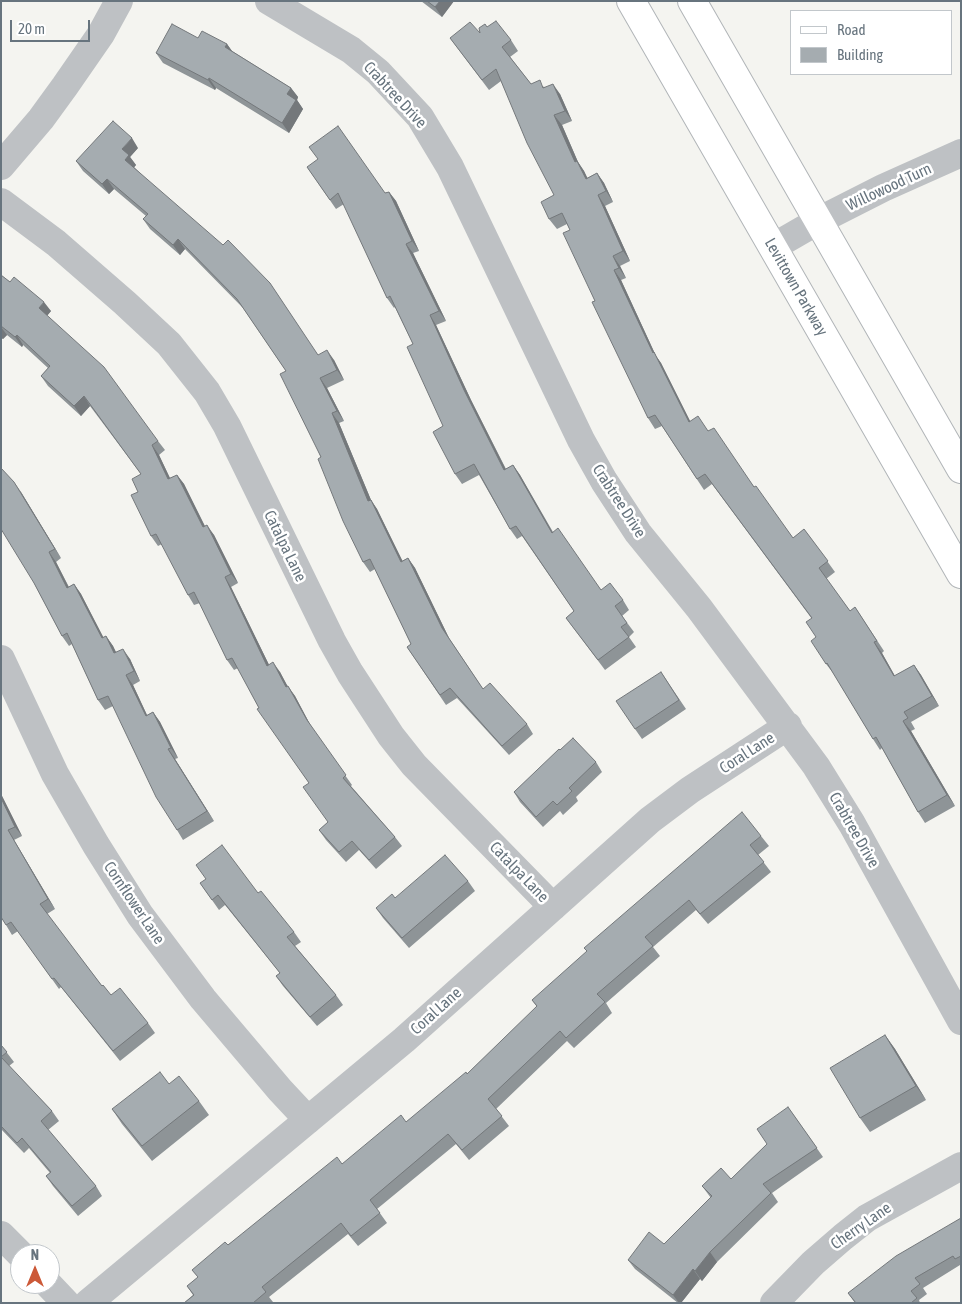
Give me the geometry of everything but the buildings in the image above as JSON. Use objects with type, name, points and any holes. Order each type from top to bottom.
[{"type":"main road","name":"Levittown Parkway","points":[[631,1],[961,574]]},
{"type":"main road","points":[[692,1],[961,469]]},
{"type":"street","points":[[1,166],[65,86],[101,34],[119,1]]},
{"type":"street","name":"Crabtree Drive","points":[[269,1],[351,50],[378,72],[420,118],[450,166],[580,440],[604,481],[638,533],[699,608],[816,766],[852,824],[917,945],[961,1021]]},
{"type":"street","name":"Willowood Turn","points":[[773,247],[882,188],[961,153]]},
{"type":"street","name":"Catalpa Lane","points":[[1,202],[56,243],[170,344],[207,392],[227,426],[332,641],[350,673],[391,736],[414,765],[553,907]]},
{"type":"street","name":"Cornflower Lane","points":[[1,659],[55,774],[96,845],[140,915],[203,999],[308,1120]]},
{"type":"street","name":"Coral Lane","points":[[88,1303],[404,1040],[650,820],[690,790],[788,726]]},
{"type":"street","name":"Cherry Lane","points":[[774,1303],[813,1263],[867,1218],[961,1166]]},
{"type":"street","points":[[1,1235],[10,1244]]}]
